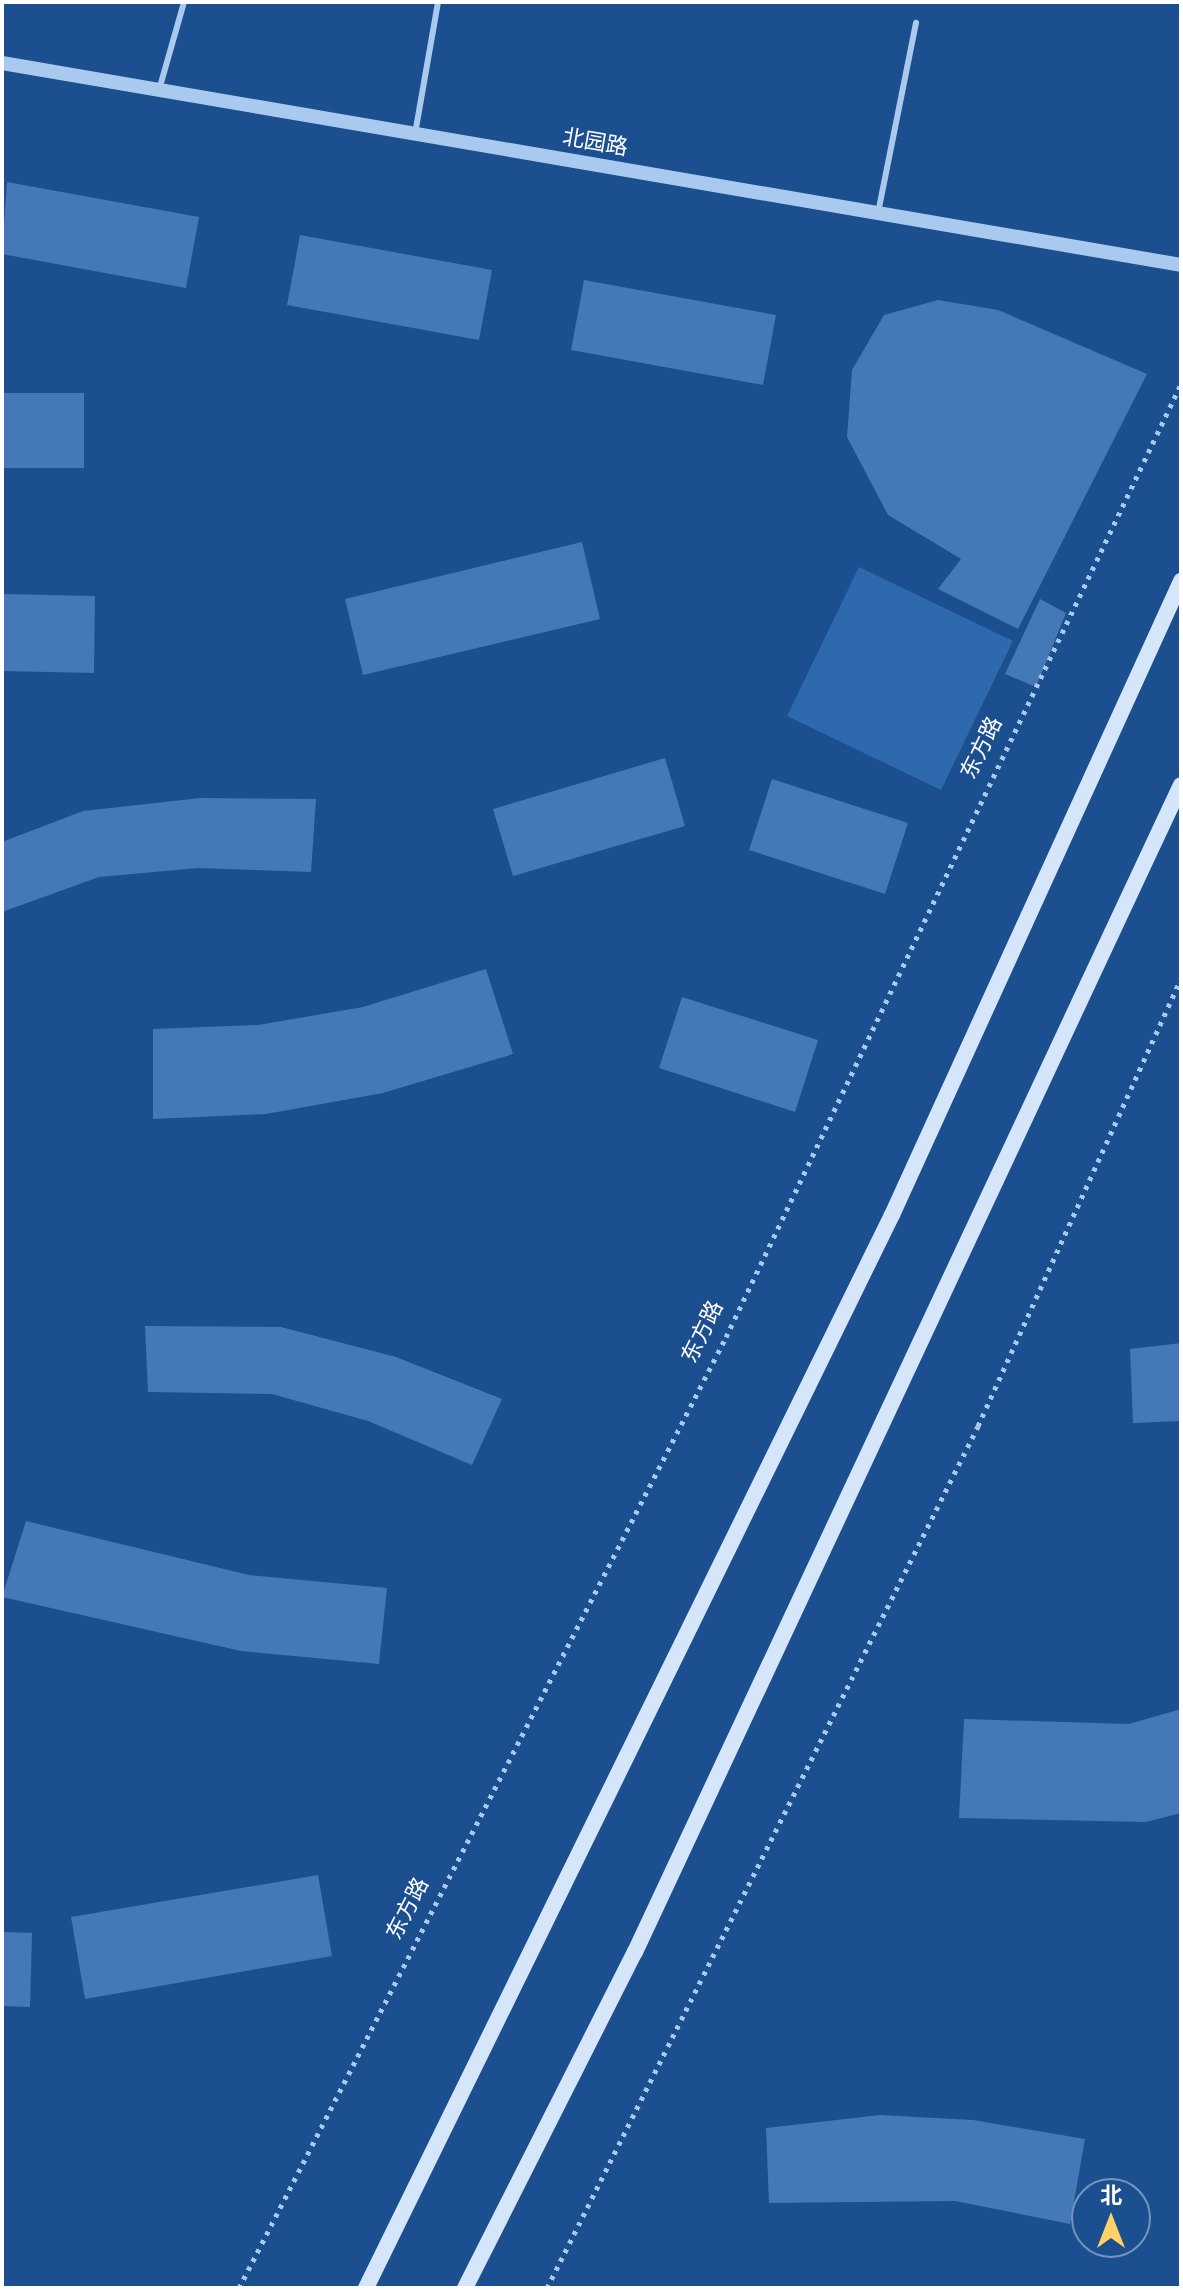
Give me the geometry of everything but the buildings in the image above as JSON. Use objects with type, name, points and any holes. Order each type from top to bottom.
[{"type":"main road","points":[[366,2288],[892,1215],[1181,581]]},
{"type":"main road","points":[[465,2288],[635,1952],[1181,785]]},
{"type":"street","name":"北园路","points":[[2,63],[1181,265]]},
{"type":"lane","points":[[159,90],[184,2]]},
{"type":"lane","points":[[415,134],[438,2]]},
{"type":"lane","points":[[878,213],[916,23]]},
{"type":"path","name":"东方路","points":[[239,2288],[726,1337],[1181,384]]},
{"type":"path","points":[[547,2288],[978,1426],[1181,979]]},
{"type":"shaded area","points":[[859,567],[1013,641],[941,790],[787,716]]}]
